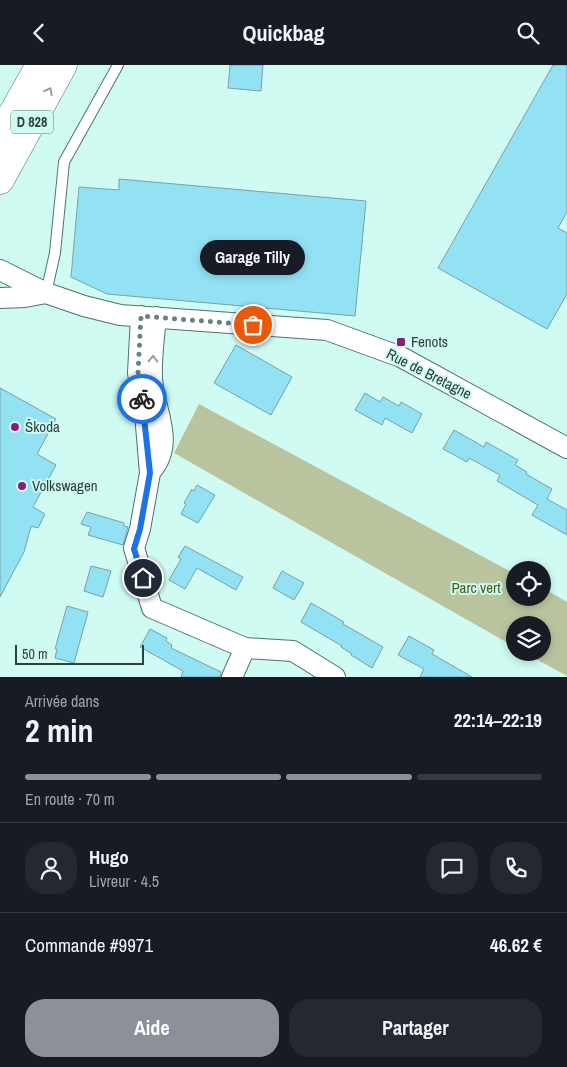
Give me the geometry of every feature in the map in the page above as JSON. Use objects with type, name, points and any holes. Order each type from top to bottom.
[{"type":"main road","name":"D 828","points":[[0,136],[40,65]]},
{"type":"main road","name":"D 828","points":[[0,180],[63,65]]},
{"type":"street","name":"Rue de Bretagne","points":[[0,270],[46,293],[84,306],[120,315],[327,330],[401,357],[567,449]]},
{"type":"street","name":"Rue de Bretagne","points":[[0,298],[25,297],[46,293]]},
{"type":"street","points":[[148,317],[138,373],[145,414],[150,473],[140,529],[134,549],[152,608],[245,648],[293,651],[336,677]]},
{"type":"street","points":[[232,677],[245,648]]},
{"type":"lane","points":[[46,293],[55,253],[64,162],[118,65]]},
{"type":"green space","name":"Parc vert","points":[[199,404],[506,569],[506,606],[551,606],[551,593],[567,602],[567,676],[540,661],[551,661],[551,616],[506,616],[506,642],[174,453]]},
{"type":"building","points":[[230,65],[263,65],[261,91],[228,88]]},
{"type":"building","points":[[553,65],[567,65],[567,212],[558,228],[567,233],[567,294],[547,329],[438,268]]},
{"type":"building","points":[[119,179],[366,201],[355,316],[107,294],[71,277],[79,187],[119,190]]},
{"type":"building","points":[[236,345],[292,377],[271,415],[214,383]]},
{"type":"building","name":"Volkswagen","points":[[0,388],[56,419],[37,454],[56,465],[33,507],[45,514],[38,528],[31,526],[24,552],[0,597]]},
{"type":"building","points":[[365,393],[380,402],[383,397],[399,406],[401,402],[422,414],[412,433],[385,418],[382,425],[355,410]]},
{"type":"building","points":[[454,430],[484,447],[486,442],[518,460],[515,465],[527,472],[526,474],[552,489],[547,499],[567,510],[567,535],[532,515],[538,505],[497,481],[500,475],[469,458],[467,462],[443,449]]},
{"type":"building","points":[[197,485],[215,495],[198,523],[181,514],[186,504],[184,503],[192,489],[194,491]]},
{"type":"building","points":[[87,512],[124,523],[124,526],[128,527],[123,545],[88,535],[91,527],[81,524]]},
{"type":"building","points":[[185,546],[243,577],[236,590],[197,568],[185,589],[169,580],[181,559],[178,557]]},
{"type":"building","points":[[91,566],[111,571],[103,597],[84,591]]},
{"type":"building","points":[[282,571],[304,583],[294,600],[273,588]]},
{"type":"building","points":[[311,603],[383,647],[372,668],[351,655],[342,646],[301,622]]},
{"type":"building","points":[[67,606],[88,612],[74,663],[55,658],[57,649],[55,649]]},
{"type":"building","points":[[150,629],[167,638],[166,641],[172,645],[171,648],[221,672],[220,677],[181,677],[183,671],[140,647]]},
{"type":"building","points":[[409,636],[434,650],[432,654],[472,677],[420,677],[424,669],[398,655]]},
{"type":"way so far","points":[[142,399],[138,373],[141,316],[253,325]]},
{"type":"place","name":"Garage Tilly","points":[[253,325]]},
{"type":"place","name":"Fenots","points":[[401,342]]},
{"type":"place","name":"Škoda","points":[[15,427]]},
{"type":"place","name":"Volkswagen","points":[[22,486]]},
{"type":"route","points":[[142,399],[150,473],[140,529],[134,549],[143,578]]}]
